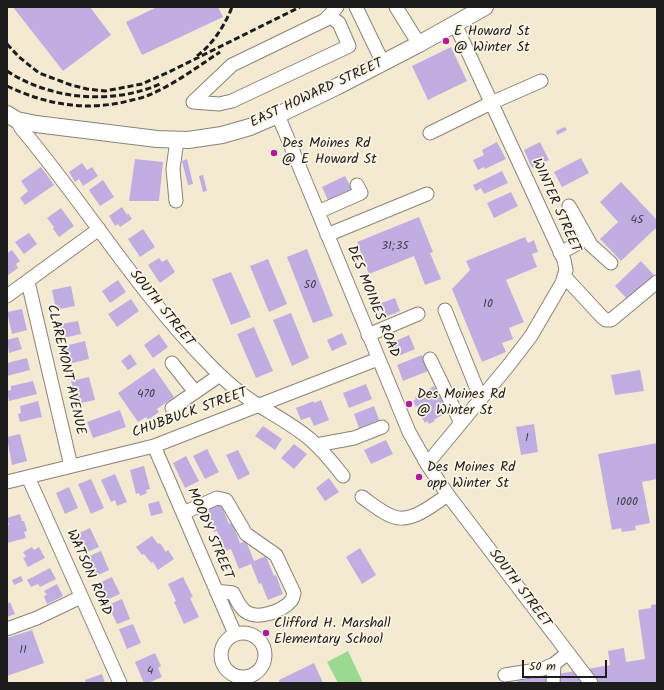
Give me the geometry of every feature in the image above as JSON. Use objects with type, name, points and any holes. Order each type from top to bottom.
[{"type":"main road","name":"EAST HOWARD STREET","points":[[12,117],[52,127],[157,139],[188,140],[222,134],[250,127],[278,115],[384,63],[485,7]]},
{"type":"street","points":[[356,7],[384,63]]},
{"type":"street","points":[[396,7],[419,44]]},
{"type":"street","points":[[333,11],[350,46],[232,101],[219,104],[193,102],[232,65],[325,20],[333,11]]},
{"type":"street","name":"WINTER STREET","points":[[427,464],[531,336],[562,283],[566,270],[564,260],[455,24]]},
{"type":"street","points":[[430,133],[491,103],[541,81]]},
{"type":"street","name":"DES MOINES ROAD","points":[[278,115],[408,432],[448,495]]},
{"type":"street","name":"SOUTH STREET","points":[[12,117],[168,319],[206,361],[240,393],[294,427],[316,445],[324,452],[343,476]]},
{"type":"street","points":[[176,201],[173,169],[177,140]]},
{"type":"street","points":[[318,212],[361,194],[357,185]]},
{"type":"street","points":[[327,236],[427,194]]},
{"type":"street","points":[[569,206],[586,239],[611,263]]},
{"type":"street","points":[[7,296],[99,229]]},
{"type":"street","points":[[560,253],[586,239]]},
{"type":"street","points":[[564,276],[606,320],[611,320],[657,282]]},
{"type":"street","name":"CLAREMONT AVENUE","points":[[28,282],[71,466]]},
{"type":"street","points":[[445,310],[481,399]]},
{"type":"street","points":[[368,335],[418,314]]},
{"type":"street","name":"CHUBBUCK STREET","points":[[7,482],[154,446],[378,359]]},
{"type":"street","points":[[430,359],[461,423]]},
{"type":"street","points":[[172,363],[195,392]]},
{"type":"street","points":[[172,408],[220,375]]},
{"type":"street","points":[[316,445],[354,438],[382,427]]},
{"type":"street","name":"MOODY STREET","points":[[154,446],[235,634]]},
{"type":"street","name":"WATSON ROAD","points":[[28,477],[120,683]]},
{"type":"street","points":[[362,497],[387,514],[404,518],[415,515],[448,495]]},
{"type":"street","name":"SOUTH STREET","points":[[448,495],[591,683]]},
{"type":"street","points":[[183,513],[217,498],[226,500],[246,534],[276,555],[294,593],[292,600],[286,606],[256,616],[246,613],[239,606],[233,593],[216,591]]},
{"type":"street","points":[[7,629],[37,618],[81,597]]},
{"type":"street","points":[[505,675],[543,669],[554,664],[568,653]]},
{"type":"street","points":[[553,683],[554,664]]},
{"type":"green space","points":[[348,651],[363,683],[338,683],[327,662]]},
{"type":"building","points":[[13,7],[90,7],[111,35],[63,71]]},
{"type":"building","points":[[157,7],[218,7],[223,17],[142,55],[126,22]]},
{"type":"building","points":[[451,47],[467,81],[428,100],[412,66]]},
{"type":"building","points":[[565,127],[567,130],[557,135],[556,131]]},
{"type":"building","points":[[497,142],[506,159],[485,169],[484,167],[478,170],[473,160],[484,155],[482,150]]},
{"type":"building","points":[[540,142],[549,160],[532,168],[524,150]]},
{"type":"building","points":[[581,158],[589,173],[562,187],[554,172]]},
{"type":"building","points":[[135,159],[163,162],[159,201],[129,201]]},
{"type":"building","points":[[187,159],[193,184],[188,185],[182,161]]},
{"type":"building","points":[[82,163],[87,170],[92,167],[98,176],[83,186],[79,179],[75,182],[69,172]]},
{"type":"building","points":[[41,167],[54,185],[25,205],[20,198],[28,191],[21,181]]},
{"type":"building","points":[[502,171],[508,183],[484,194],[481,188],[476,191],[473,185]]},
{"type":"building","points":[[203,175],[207,191],[203,192],[199,176]]},
{"type":"building","points":[[345,176],[352,189],[328,200],[322,187]]},
{"type":"building","points":[[103,180],[114,197],[100,206],[89,190]]},
{"type":"building","points":[[621,182],[657,220],[657,227],[621,261],[600,239],[618,222],[600,202]]},
{"type":"building","points":[[511,192],[518,206],[494,218],[487,203]]},
{"type":"building","points":[[122,207],[127,215],[128,213],[132,219],[120,227],[118,224],[115,226],[109,216]]},
{"type":"building","points":[[61,208],[74,226],[59,237],[47,218]]},
{"type":"building","points":[[419,217],[433,252],[430,253],[441,279],[425,285],[414,256],[369,274],[357,242]]},
{"type":"building","points":[[143,229],[155,247],[140,257],[128,239]]},
{"type":"building","points":[[29,233],[37,244],[24,254],[15,242]]},
{"type":"building","points":[[525,237],[528,243],[534,240],[538,252],[532,254],[537,267],[506,280],[524,322],[509,328],[513,339],[502,343],[506,352],[482,362],[452,289],[470,270],[466,261]]},
{"type":"building","points":[[307,249],[333,316],[313,323],[287,257]]},
{"type":"building","points":[[12,250],[20,261],[16,264],[18,268],[7,276],[7,253]]},
{"type":"building","points":[[159,258],[162,262],[167,259],[175,272],[160,283],[148,265]]},
{"type":"building","points":[[268,259],[287,304],[269,312],[250,266]]},
{"type":"building","points":[[641,261],[654,275],[628,300],[615,286]]},
{"type":"building","points":[[231,272],[251,317],[231,325],[212,279]]},
{"type":"building","points":[[118,280],[126,292],[110,303],[102,291]]},
{"type":"building","points":[[71,286],[75,306],[56,310],[52,290]]},
{"type":"building","points":[[395,298],[400,311],[379,320],[373,306]]},
{"type":"building","points":[[131,299],[139,311],[117,327],[108,314]]},
{"type":"building","points":[[22,309],[27,330],[12,334],[7,312]]},
{"type":"building","points":[[291,313],[309,358],[292,366],[273,320]]},
{"type":"building","points":[[78,321],[81,334],[58,339],[55,325]]},
{"type":"building","points":[[254,327],[273,371],[256,378],[237,334]]},
{"type":"building","points":[[342,333],[347,344],[332,351],[327,340]]},
{"type":"building","points":[[159,334],[168,347],[153,358],[144,345]]},
{"type":"building","points":[[409,335],[415,349],[394,358],[389,344]]},
{"type":"building","points":[[18,337],[22,349],[9,353],[7,340]]},
{"type":"building","points":[[85,341],[89,359],[64,365],[60,347]]},
{"type":"building","points":[[130,354],[137,364],[128,370],[121,361]]},
{"type":"building","points":[[422,355],[428,371],[403,381],[397,365]]},
{"type":"building","points":[[27,358],[30,370],[7,376],[7,363]]},
{"type":"building","points":[[154,368],[174,397],[157,409],[159,412],[148,420],[146,417],[138,422],[118,393]]},
{"type":"building","points":[[640,370],[644,391],[615,395],[611,375]]},
{"type":"building","points":[[89,377],[95,400],[77,404],[71,381]]},
{"type":"building","points":[[33,381],[37,394],[9,401],[7,391],[11,390],[11,386]]},
{"type":"building","points":[[366,384],[372,399],[349,408],[343,393]]},
{"type":"building","points":[[434,386],[435,388],[436,387],[449,411],[429,424],[427,421],[425,423],[421,416],[423,415],[413,401],[416,399],[415,397],[422,393],[423,395],[428,392],[427,390]]},
{"type":"building","points":[[321,400],[329,420],[314,426],[310,417],[301,420],[296,408]]},
{"type":"building","points":[[38,401],[42,417],[20,422],[18,414],[21,413],[20,406]]},
{"type":"building","points":[[374,406],[379,420],[359,428],[354,414]]},
{"type":"building","points":[[120,410],[126,427],[93,438],[87,422]]},
{"type":"building","points":[[534,424],[538,452],[521,455],[516,427]]},
{"type":"building","points":[[263,426],[282,439],[275,450],[255,436]]},
{"type":"building","points":[[20,434],[27,461],[12,465],[7,437]]},
{"type":"building","points":[[386,440],[393,454],[371,464],[364,450]]},
{"type":"building","points":[[657,443],[657,479],[642,482],[650,523],[635,526],[636,530],[622,532],[621,528],[612,530],[598,454]]},
{"type":"building","points":[[294,444],[307,454],[294,469],[281,458]]},
{"type":"building","points":[[207,449],[219,472],[205,479],[193,456]]},
{"type":"building","points":[[238,450],[250,474],[238,480],[226,455]]},
{"type":"building","points":[[186,456],[199,481],[185,488],[173,463]]},
{"type":"building","points":[[144,466],[150,489],[146,490],[147,493],[140,496],[139,493],[136,494],[130,470]]},
{"type":"building","points":[[115,474],[127,502],[117,506],[115,500],[111,502],[101,480]]},
{"type":"building","points":[[329,478],[339,492],[325,501],[316,488]]},
{"type":"building","points":[[91,479],[104,508],[91,514],[78,484]]},
{"type":"building","points":[[69,487],[78,508],[65,514],[56,493]]},
{"type":"building","points":[[159,501],[163,513],[151,516],[148,504]]},
{"type":"building","points":[[220,502],[229,524],[232,522],[240,543],[246,541],[254,561],[266,556],[274,576],[276,575],[283,594],[268,600],[261,583],[259,584],[251,564],[239,569],[231,549],[225,551],[217,531],[214,532],[205,508]]},
{"type":"building","points":[[20,514],[27,531],[24,532],[26,538],[7,543],[7,525],[9,525],[7,518]]},
{"type":"building","points":[[90,528],[99,547],[85,553],[77,534]]},
{"type":"building","points":[[152,536],[158,544],[160,543],[166,552],[168,550],[174,559],[158,570],[153,562],[151,563],[136,547]]},
{"type":"building","points":[[32,547],[34,550],[39,547],[45,558],[28,567],[23,558],[26,557],[23,552]]},
{"type":"building","points":[[360,548],[376,575],[362,584],[346,557]]},
{"type":"building","points":[[101,551],[109,570],[96,576],[87,557]]},
{"type":"building","points":[[50,568],[56,579],[40,587],[38,584],[31,587],[27,580]]},
{"type":"building","points":[[21,576],[23,581],[14,585],[12,580]]},
{"type":"building","points":[[112,577],[120,594],[106,600],[99,583]]},
{"type":"building","points":[[183,577],[193,597],[190,598],[199,617],[184,624],[168,584]]},
{"type":"building","points":[[57,584],[63,596],[47,604],[44,596],[47,595],[44,591]]},
{"type":"building","points":[[122,599],[130,619],[117,624],[108,605]]},
{"type":"building","points":[[10,602],[15,614],[7,617],[7,604]]},
{"type":"building","points":[[657,604],[657,683],[517,683],[517,681],[610,665],[608,651],[624,648],[626,662],[645,659],[638,610],[651,608],[651,605]]},
{"type":"building","points":[[133,624],[141,643],[127,649],[119,629]]},
{"type":"building","points":[[32,630],[44,663],[7,676],[7,638]]},
{"type":"building","points":[[155,653],[161,666],[158,668],[162,677],[148,683],[144,683],[135,662]]},
{"type":"building","points":[[314,663],[323,683],[280,683],[279,680]]},
{"type":"building","points":[[102,674],[105,683],[86,683],[85,680]]},
{"type":"railway","points":[[197,56],[218,34],[232,7]]},
{"type":"railway","points":[[7,44],[19,57],[39,73],[71,85],[105,91],[142,84],[300,7]]},
{"type":"railway","points":[[7,86],[37,98],[68,105],[100,106],[116,104],[141,98],[159,91],[220,52]]},
{"type":"railway","points":[[7,71],[24,81],[43,88],[82,96],[102,97],[122,95],[141,91],[160,84]]},
{"type":"place","name":"E Howard St @ Winter St","points":[[446,41]]},
{"type":"place","name":"Des Moines Rd @ E Howard St","points":[[274,153]]},
{"type":"place","name":"Des Moines Rd @ Winter St","points":[[409,404]]},
{"type":"place","name":"Des Moines Rd opp Winter St","points":[[419,477]]},
{"type":"place","name":"Clifford H. Marshall Elementary School","points":[[266,633]]}]
